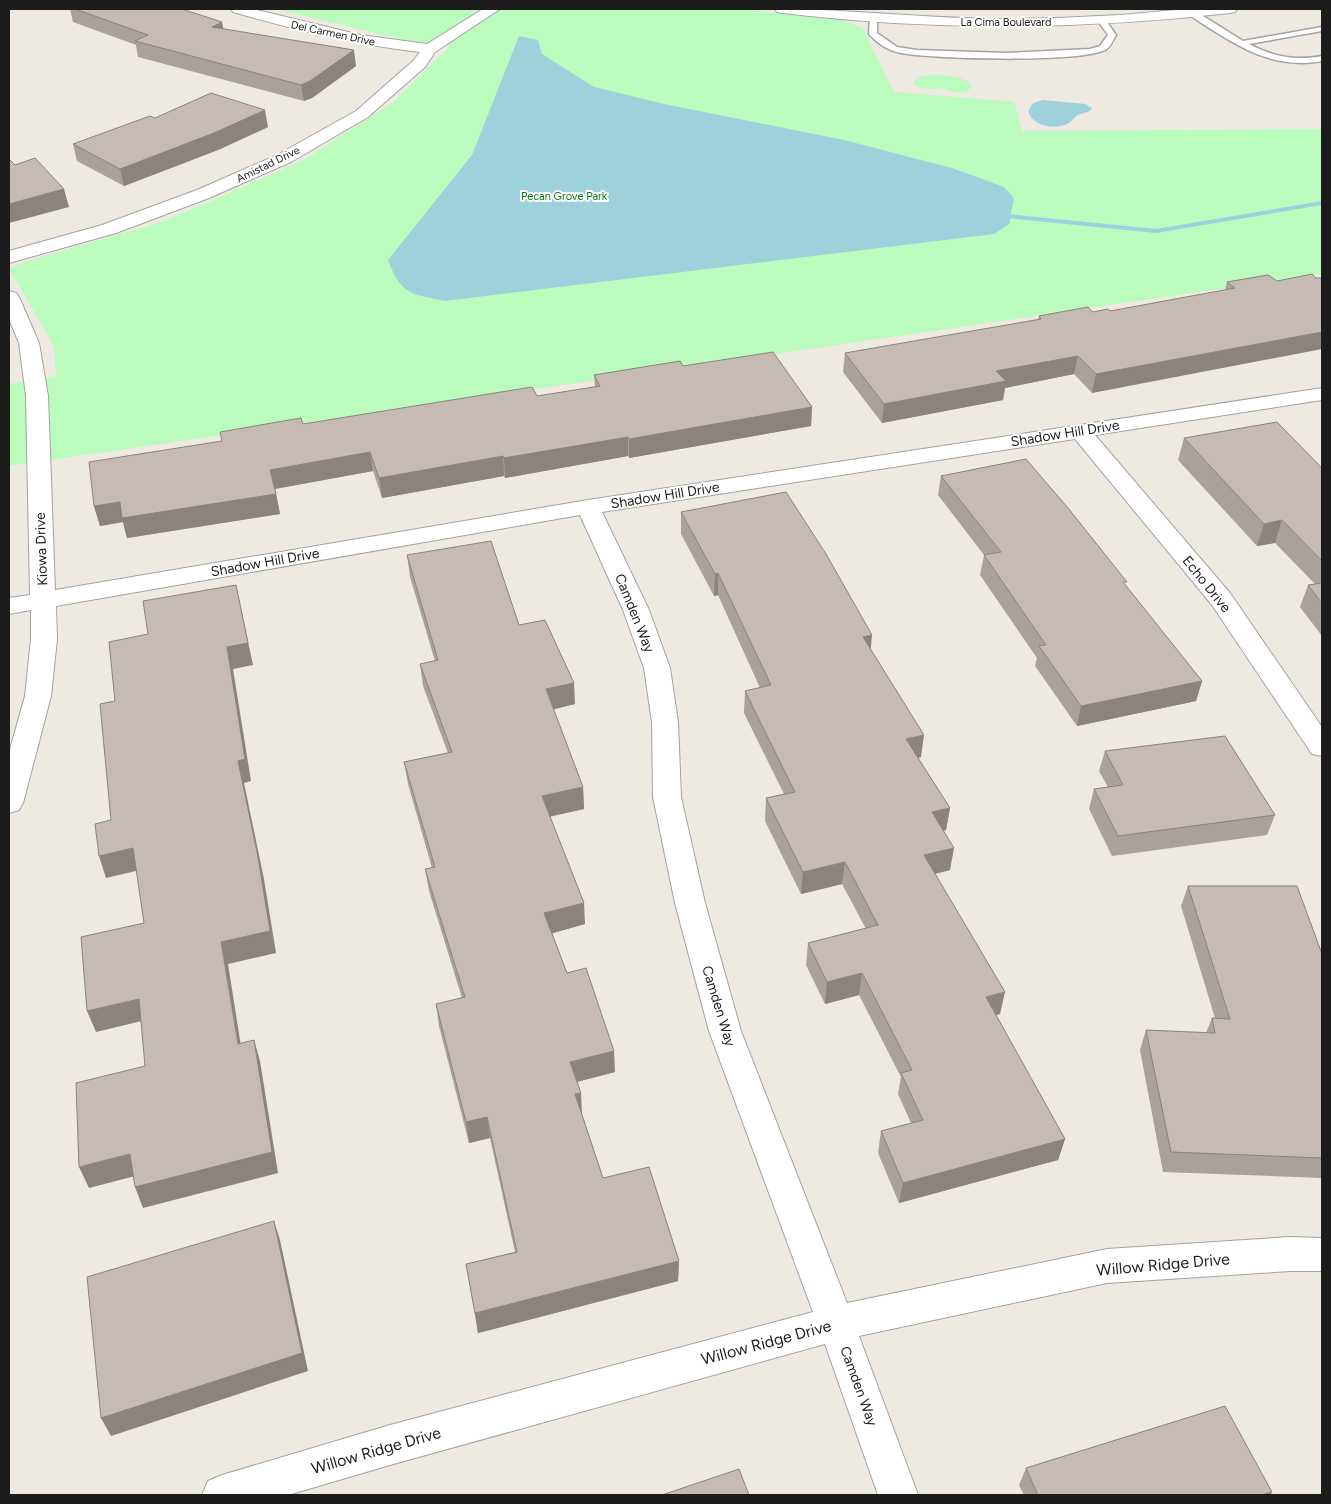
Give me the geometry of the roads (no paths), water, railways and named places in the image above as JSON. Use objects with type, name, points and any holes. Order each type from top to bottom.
[{"type":"street","name":"Del Carmen Drive","points":[[238,9],[287,23],[361,40],[430,49]]},
{"type":"street","name":"Amistad Drive","points":[[9,256],[109,229],[203,194],[286,158],[362,114],[419,64],[430,49],[493,9]]},
{"type":"street","name":"La Cima Boulevard","points":[[782,9],[1015,22],[1102,21],[1230,9]]},
{"type":"street","points":[[1082,9],[1102,21]]},
{"type":"street","name":"Kiowa Drive","points":[[9,297],[29,343],[37,396],[44,638],[38,696],[9,803]]},
{"type":"street","name":"Shadow Hill Drive","points":[[9,606],[588,507],[1078,430],[1322,394]]},
{"type":"street","name":"Echo Drive","points":[[1078,430],[1221,598],[1322,746]]},
{"type":"street","name":"Camden Way","points":[[588,507],[636,610],[657,668],[665,722],[667,797],[690,903],[725,1031],[836,1322],[898,1495]]},
{"type":"street","name":"Willow Ridge Drive","points":[[222,1495],[390,1444],[836,1322],[1107,1266],[1290,1254],[1322,1255]]},
{"type":"lane","points":[[874,14],[873,34],[886,44],[900,51],[959,54],[1081,54],[1103,48],[1112,35],[1102,21]]},
{"type":"lane","points":[[1192,14],[1272,58],[1305,62],[1322,59]]},
{"type":"lane","points":[[1243,42],[1322,29]]},
{"type":"water","points":[[519,36],[538,40],[542,54],[594,87],[664,104],[844,140],[952,168],[1004,187],[1014,198],[1009,224],[994,234],[445,301],[415,294],[403,287],[388,260],[472,155]]},
{"type":"water","points":[[1043,100],[1085,104],[1092,108],[1069,123],[1051,127],[1034,120],[1028,111],[1033,103]]},
{"type":"waterway","points":[[997,215],[1156,231],[1322,203]]},
{"type":"park label","name":"Pecan Grove Park","points":[[564,196]]}]
